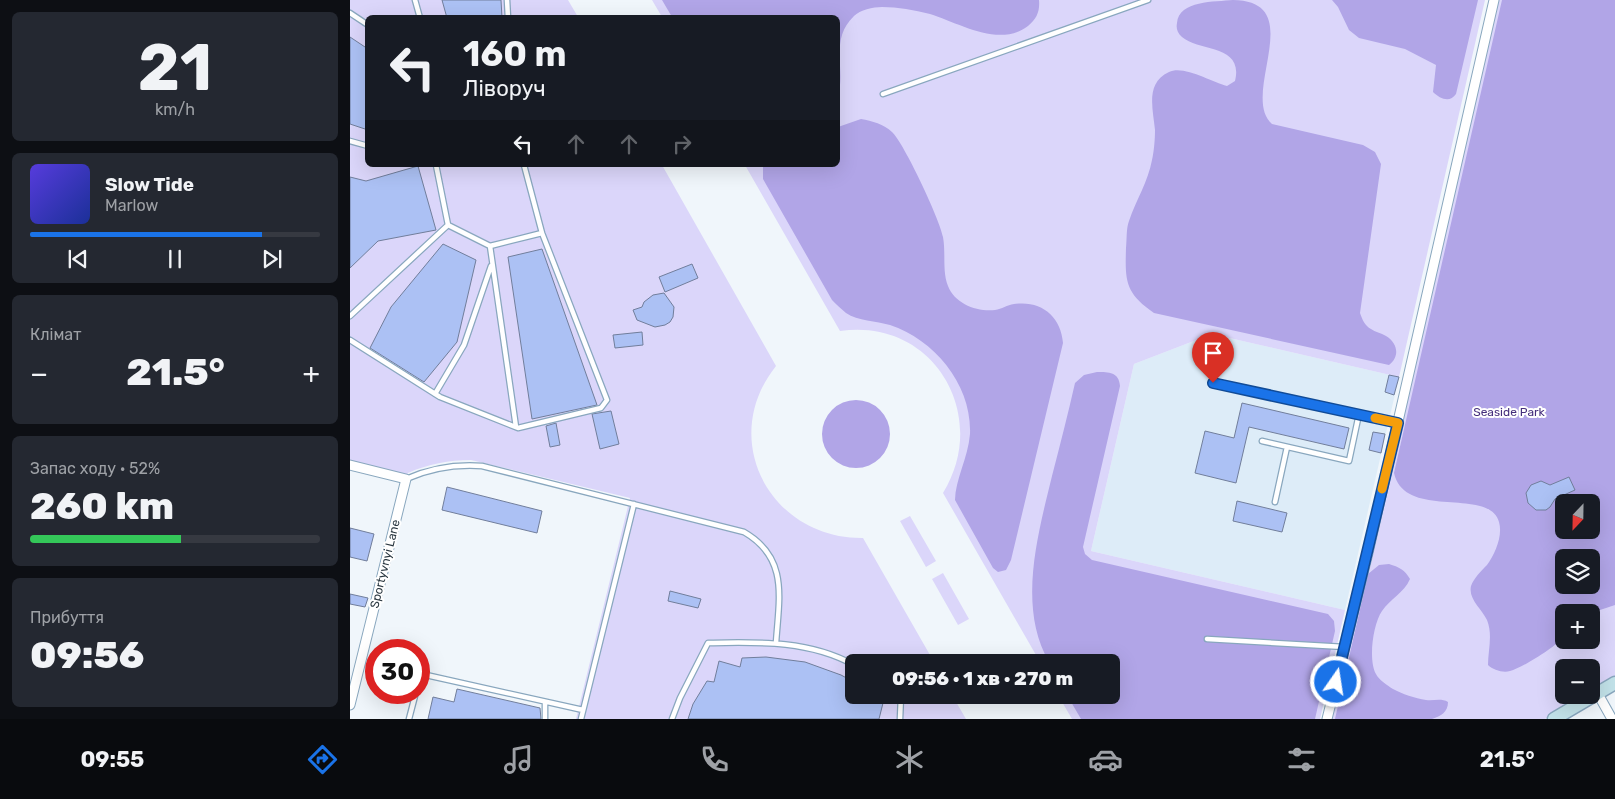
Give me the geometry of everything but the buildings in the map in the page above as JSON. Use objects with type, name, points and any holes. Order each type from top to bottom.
[{"type":"main road","points":[[1600,693],[1615,683]]},
{"type":"main road","points":[[1554,719],[1580,704]]},
{"type":"street","points":[[1328,719],[1398,423],[1494,0]]},
{"type":"street","points":[[350,464],[406,479]]},
{"type":"street","name":"Sportyvnyi Lane","points":[[350,705],[406,479]]},
{"type":"street","points":[[1600,698],[1612,719]]},
{"type":"lane","points":[[415,0],[419,15]]},
{"type":"lane","points":[[507,0],[508,15]]},
{"type":"lane","points":[[884,94],[1148,0]]},
{"type":"lane","points":[[350,13],[365,23]]},
{"type":"lane","points":[[350,141],[365,145]]},
{"type":"lane","points":[[434,167],[448,225]]},
{"type":"lane","points":[[350,340],[435,394],[516,427],[601,408],[607,400],[542,234],[525,167]]},
{"type":"lane","points":[[448,225],[490,246],[542,234]]},
{"type":"lane","points":[[350,316],[448,225]]},
{"type":"lane","points":[[490,246],[516,427]]},
{"type":"lane","points":[[435,394],[464,345],[492,264]]},
{"type":"lane","points":[[1213,383],[1398,423]]},
{"type":"lane","points":[[1262,441],[1349,461],[1359,414]]},
{"type":"lane","points":[[1275,502],[1287,447]]},
{"type":"lane","points":[[406,479],[438,468],[460,465],[482,466],[735,529],[759,542],[774,564],[779,581],[776,643]]},
{"type":"lane","points":[[580,719],[634,504]]},
{"type":"lane","points":[[1207,639],[1345,647]]},
{"type":"lane","points":[[672,719],[680,698],[708,643],[776,643],[809,648],[845,662]]},
{"type":"lane","points":[[430,677],[583,710]]},
{"type":"lane","points":[[545,702],[545,719]]},
{"type":"lane","points":[[409,719],[413,704]]},
{"type":"lane","points":[[900,719],[901,704]]},
{"type":"shaded area","points":[[1212,334],[1399,377],[1345,610],[1091,551],[1134,364]]},
{"type":"green space","points":[[350,0],[568,0],[577,15],[365,15],[365,167],[663,167],[776,366],[759,395],[752,424],[753,453],[763,480],[779,504],[802,522],[830,534],[863,538],[929,654],[845,654],[845,704],[957,704],[966,719],[576,719],[630,498],[471,460],[423,467],[408,473],[406,479],[350,465]]},
{"type":"green space","points":[[652,0],[1485,0],[1399,377],[1212,334],[1134,364],[1091,551],[1345,610],[1320,719],[1072,719],[1063,704],[1120,704],[1120,654],[1035,654],[943,493],[956,463],[960,433],[956,404],[944,378],[926,356],[902,339],[873,331],[840,331],[746,167],[840,167],[840,15],[661,15]]},
{"type":"green space","points":[[662,0],[1039,0],[1038,11],[1034,21],[1017,32],[1005,35],[979,32],[930,14],[906,9],[878,7],[867,9],[854,16],[846,25],[840,45],[840,15],[671,15]]},
{"type":"green space","points":[[1233,0],[1255,4],[1267,16],[1270,32],[1269,52],[1263,93],[1264,110],[1272,124],[1363,145],[1375,152],[1381,164],[1360,313],[1367,326],[1393,342],[1396,354],[1393,362],[1389,365],[1154,313],[1137,299],[1129,285],[1126,269],[1127,227],[1148,176],[1153,156],[1155,130],[1152,97],[1156,83],[1161,77],[1175,70],[1190,72],[1227,86],[1235,81],[1236,69],[1233,61],[1227,55],[1190,42],[1180,35],[1177,27],[1179,15],[1191,6],[1208,2]]},
{"type":"green space","points":[[1332,0],[1478,0],[1454,97],[1445,99],[1433,92],[1436,65],[1405,49],[1359,38],[1349,30],[1338,7]]},
{"type":"green space","name":"Seaside Park","points":[[1495,0],[1615,0],[1615,679],[1600,688],[1600,659],[1555,659],[1555,704],[1571,704],[1545,719],[1330,719]]},
{"type":"green space","name":"Seaside Park","points":[[1502,0],[1615,0],[1615,605],[1600,610],[1600,604],[1555,604],[1555,644],[1530,662],[1510,671],[1498,671],[1488,665],[1489,626],[1485,616],[1473,600],[1471,586],[1493,556],[1499,539],[1499,522],[1492,512],[1480,506],[1429,500],[1414,496],[1401,487],[1394,473]]},
{"type":"green space","points":[[861,119],[882,125],[889,129],[898,139],[929,199],[940,228],[944,243],[946,280],[956,298],[967,306],[981,310],[998,309],[1024,303],[1041,307],[1054,318],[1061,333],[1063,343],[1011,560],[1006,570],[998,572],[993,568],[955,500],[970,434],[965,398],[948,367],[922,341],[890,325],[851,316],[832,300],[763,179],[763,167],[840,167],[840,126]]},
{"type":"green space","points":[[1097,372],[1113,374],[1118,378],[1120,386],[1083,547],[1085,554],[1092,560],[1328,614],[1334,621],[1335,631],[1315,719],[1081,719],[1072,704],[1120,704],[1120,654],[1045,654],[1039,641],[1034,618],[1032,594],[1036,546],[1041,522],[1075,383],[1084,375]]},
{"type":"green space","points":[[856,400],[869,403],[880,410],[887,421],[890,434],[887,447],[880,458],[869,465],[856,468],[843,465],[832,458],[825,447],[822,434],[825,421],[832,410],[843,403]]},
{"type":"green space","points":[[910,516],[936,561],[926,567],[900,521]]},
{"type":"green space","points":[[1389,564],[1401,569],[1410,579],[1382,611],[1376,624],[1372,660],[1376,674],[1381,680],[1397,691],[1426,700],[1448,702],[1447,708],[1441,715],[1432,719],[1335,719],[1368,574],[1379,565]]},
{"type":"green space","points":[[943,573],[969,619],[958,625],[932,579]]},
{"type":"slow traffic","points":[[1375,418],[1398,423],[1382,489]]},
{"type":"route","points":[[1213,383],[1398,423],[1336,682]]}]
